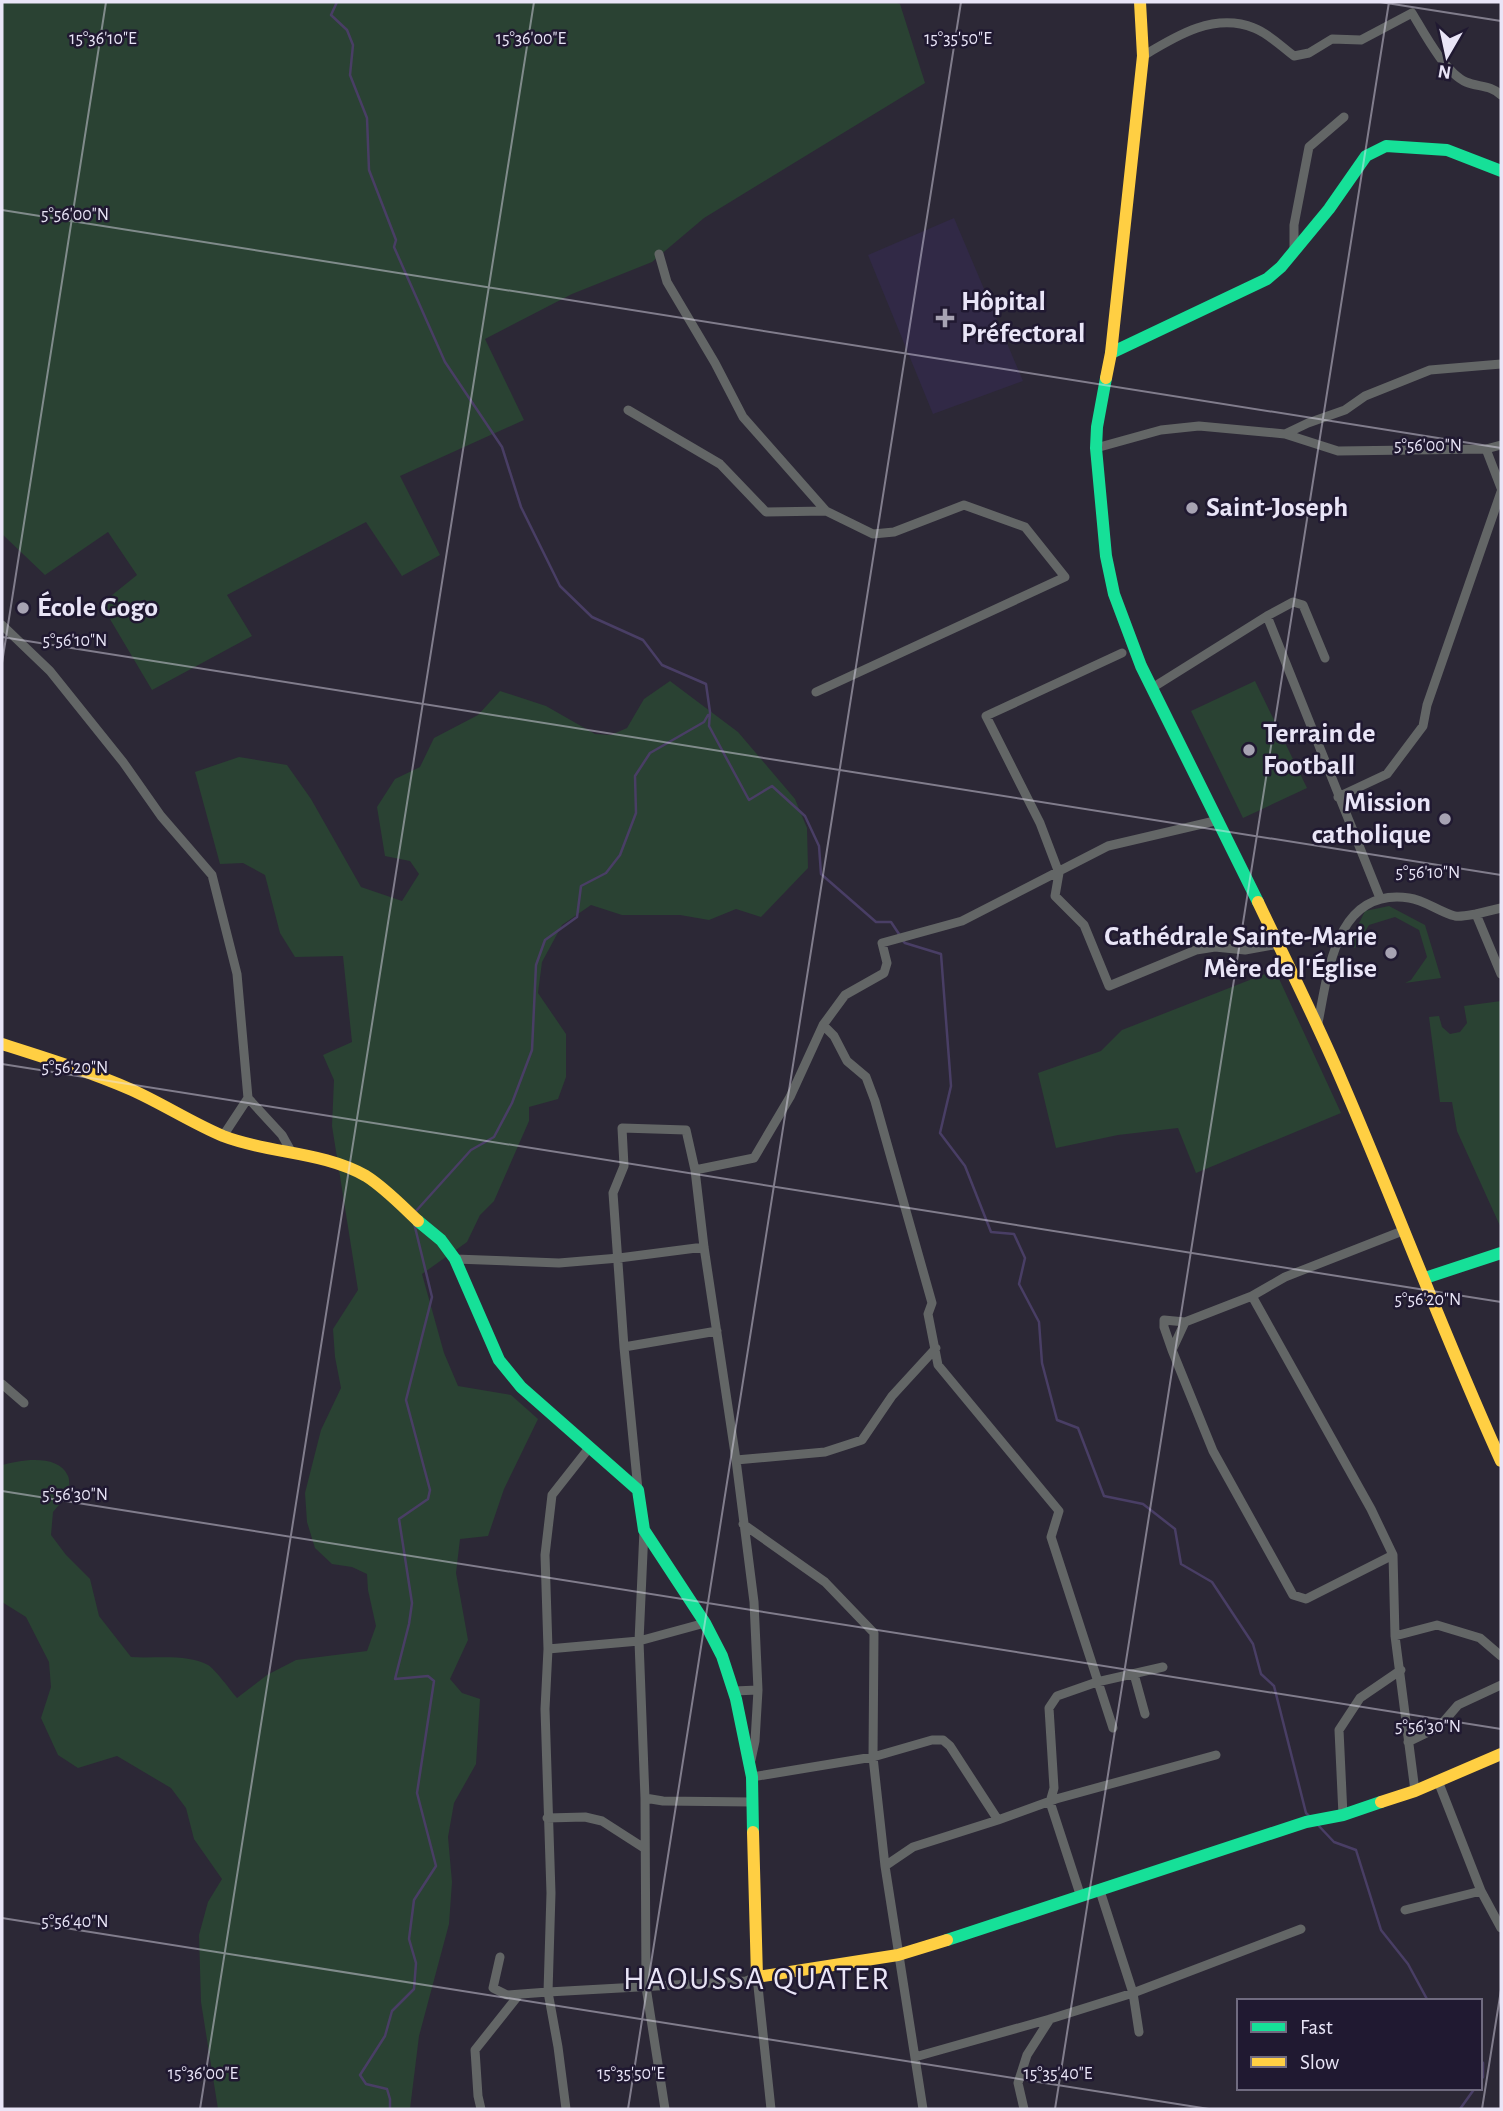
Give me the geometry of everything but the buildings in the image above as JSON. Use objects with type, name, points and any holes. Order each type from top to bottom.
[{"type":"street","points":[[1140,2],[1143,56],[1111,353],[1097,427],[1096,447],[1106,556],[1114,594],[1133,647],[1152,688],[1219,820],[1340,1076],[1425,1278],[1464,1381],[1501,1461]]},
{"type":"street","points":[[1143,56],[1179,34],[1208,24],[1231,23],[1255,28],[1294,56],[1309,53],[1332,39],[1361,40],[1412,13],[1435,53],[1464,81],[1484,85],[1501,95]]},
{"type":"street","points":[[1294,249],[1294,225],[1309,147],[1344,117]]},
{"type":"street","points":[[1111,353],[1266,279],[1281,267],[1329,209],[1366,156],[1386,146],[1447,150],[1501,171]]},
{"type":"street","points":[[659,254],[667,282],[715,363],[743,418],[826,511],[873,534],[894,532],[964,505],[1025,527],[1065,578],[816,692]]},
{"type":"street","points":[[1286,434],[1308,423],[1345,411],[1365,396],[1430,370],[1501,364]]},
{"type":"street","points":[[628,410],[720,464],[766,512],[826,511]]},
{"type":"street","points":[[1096,447],[1161,430],[1199,426],[1286,434],[1338,451],[1486,449],[1501,445]]},
{"type":"street","points":[[1338,797],[1387,774],[1423,726],[1427,705],[1501,490],[1486,449]]},
{"type":"street","points":[[1152,688],[1293,602],[1303,605],[1325,658]]},
{"type":"street","points":[[1267,616],[1380,898]]},
{"type":"street","points":[[2,625],[50,671],[123,762],[161,816],[212,875],[237,974],[248,1098],[282,1135],[292,1153]]},
{"type":"street","points":[[1122,653],[986,716],[1040,823],[1059,873],[1055,896],[1084,925],[1109,986],[1196,950],[1215,947],[1245,950],[1279,944]]},
{"type":"street","points":[[695,1170],[754,1158],[790,1097],[823,1025],[845,995],[884,973],[887,963],[882,943],[962,921],[1108,846],[1219,820]]},
{"type":"street","points":[[1317,1029],[1332,959],[1345,926],[1359,909],[1380,898],[1410,898],[1456,916],[1501,908]]},
{"type":"street","points":[[1476,914],[1501,974]]},
{"type":"street","points":[[823,1025],[834,1036],[847,1061],[866,1077],[875,1101],[932,1303],[928,1314],[938,1365],[1059,1511],[1051,1537],[1113,1728]]},
{"type":"street","points":[[2,1044],[61,1062],[132,1090],[223,1136],[332,1163],[367,1177],[442,1240],[455,1259],[499,1360],[521,1387],[638,1490]]},
{"type":"street","points":[[223,1136],[248,1098]]},
{"type":"street","points":[[665,2109],[646,1987],[645,1798],[639,1641],[643,1530],[624,1347],[613,1193],[624,1166],[622,1128],[685,1129],[695,1170],[754,1602],[758,1690],[751,1764]]},
{"type":"street","points":[[1393,1555],[1306,1599],[1293,1595],[1213,1451],[1172,1350],[1164,1320],[1185,1322],[1405,1230]]},
{"type":"street","points":[[455,1259],[559,1263],[704,1247]]},
{"type":"street","points":[[1425,1278],[1501,1253]]},
{"type":"street","points":[[1252,1296],[1371,1509],[1393,1555],[1395,1636],[1415,1791]]},
{"type":"street","points":[[1172,1350],[1185,1322]]},
{"type":"street","points":[[624,1347],[717,1331]]},
{"type":"street","points":[[736,1460],[825,1452],[862,1440],[892,1396],[936,1348]]},
{"type":"street","points":[[2,1384],[24,1403]]},
{"type":"street","points":[[566,2109],[548,1992],[551,1893],[545,1709],[548,1649],[545,1555],[552,1495],[589,1448]]},
{"type":"street","points":[[743,1524],[825,1582],[874,1633],[873,1757],[885,1866],[923,2109]]},
{"type":"street","points":[[643,1530],[705,1623],[722,1656],[734,1691],[751,1764],[757,1977],[771,2109]]},
{"type":"street","points":[[548,1649],[639,1641],[705,1623]]},
{"type":"street","points":[[1395,1636],[1437,1625],[1480,1638],[1501,1656]]},
{"type":"street","points":[[1081,1898],[1050,1802],[1054,1788],[1049,1708],[1057,1696],[1097,1682],[1163,1667]]},
{"type":"street","points":[[1343,1815],[1339,1730],[1360,1698],[1401,1670]]},
{"type":"street","points":[[1134,1675],[1145,1714]]},
{"type":"street","points":[[1408,1742],[1439,1727],[1458,1705],[1501,1685]]},
{"type":"street","points":[[734,1691],[758,1690]]},
{"type":"street","points":[[752,1777],[873,1757],[932,1740],[943,1740],[950,1746],[998,1820]]},
{"type":"street","points":[[885,1866],[913,1847],[1050,1802],[1216,1755]]},
{"type":"street","points":[[500,1957],[494,1989],[507,1996],[518,1996],[746,1981],[898,1955],[1081,1898],[1306,1822],[1343,1815],[1415,1791],[1501,1755]]},
{"type":"street","points":[[1438,1781],[1481,1891],[1501,1928]]},
{"type":"street","points":[[645,1798],[663,1801],[752,1802]]},
{"type":"street","points":[[547,1818],[585,1817],[602,1821],[644,1848]]},
{"type":"street","points":[[1101,1891],[1133,1993],[1139,2032]]},
{"type":"street","points":[[1405,1910],[1481,1891]]},
{"type":"street","points":[[915,2057],[1050,2020],[1133,1993],[1301,1929]]},
{"type":"street","points":[[481,2109],[475,2050],[518,1996]]},
{"type":"street","points":[[1024,2109],[1018,2084],[1027,2055],[1050,2020]]},
{"type":"shaded area","name":"Hôpital Préfectoral","points":[[954,218],[1023,381],[933,414],[868,255]]},
{"type":"green space","points":[[2,2],[894,2],[900,4],[925,83],[704,218],[652,262],[572,294],[485,339],[524,420],[400,476],[440,555],[402,576],[366,522],[227,595],[252,636],[152,690],[101,604],[137,575],[108,532],[45,575],[2,534]]},
{"type":"green space","points":[[670,681],[738,732],[795,799],[807,828],[808,868],[761,917],[736,909],[709,920],[680,915],[622,915],[591,905],[562,925],[542,962],[538,993],[566,1034],[566,1077],[558,1099],[529,1107],[529,1121],[494,1201],[480,1215],[467,1242],[422,1274],[444,1353],[458,1386],[511,1395],[538,1419],[504,1489],[488,1536],[460,1539],[456,1573],[468,1640],[450,1679],[462,1693],[480,1699],[476,1764],[454,1803],[448,1837],[452,1882],[449,1924],[419,2036],[410,2109],[218,2109],[201,2002],[199,1935],[208,1902],[222,1879],[194,1839],[186,1808],[171,1788],[117,1756],[78,1768],[58,1755],[41,1718],[51,1687],[49,1662],[26,1617],[2,1602],[2,1465],[38,1460],[56,1464],[68,1476],[69,1493],[53,1512],[51,1535],[90,1579],[99,1616],[131,1657],[199,1661],[208,1665],[237,1698],[267,1675],[296,1660],[367,1651],[376,1626],[367,1574],[352,1567],[332,1564],[315,1548],[307,1522],[305,1493],[321,1430],[341,1388],[333,1329],[358,1290],[332,1126],[334,1080],[323,1055],[352,1042],[343,956],[295,957],[280,933],[265,875],[243,863],[220,864],[195,772],[239,757],[287,765],[311,799],[361,887],[402,901],[419,874],[410,861],[385,856],[377,807],[395,779],[420,767],[434,738],[478,715],[500,691],[546,706],[595,734],[611,735],[627,728],[644,699]]},
{"type":"green space","name":"Terrain de Football","points":[[1255,681],[1307,788],[1243,818],[1191,711]]},
{"type":"green space","points":[[1389,906],[1425,925],[1441,978],[1405,983],[1411,980],[1427,957],[1419,930],[1395,917],[1369,925],[1355,948],[1348,946],[1365,911]]},
{"type":"green space","points":[[1275,970],[1341,1113],[1196,1173],[1178,1128],[1118,1135],[1056,1148],[1038,1073],[1101,1051],[1122,1030]]},
{"type":"green space","points":[[1501,1001],[1501,1228],[1457,1131],[1452,1102],[1440,1102],[1429,1017],[1439,1016],[1442,1027],[1450,1034],[1460,1032],[1467,1023],[1464,1006]]},
{"type":"waterway","points":[[337,2],[331,15],[347,30],[353,45],[350,75],[367,118],[369,170],[396,240],[394,247],[445,362],[502,447],[521,507],[560,586],[592,617],[643,640],[662,665],[706,684],[709,726],[749,800],[772,786],[805,816],[819,846],[821,874],[876,922],[891,922],[899,934]]},
{"type":"waterway","points":[[416,1211],[471,1150],[494,1137],[512,1103],[532,1050],[536,965],[545,940],[577,917],[581,886],[606,873],[620,855],[636,813],[635,776],[650,753],[704,722],[708,715]]},
{"type":"waterway","points":[[902,940],[941,954],[951,1086],[940,1133],[965,1166],[991,1232],[1014,1234],[1025,1258],[1019,1284],[1039,1322],[1042,1363],[1057,1420],[1078,1428],[1104,1496],[1143,1504],[1175,1529],[1181,1564],[1212,1582],[1253,1644],[1261,1674],[1274,1686],[1306,1813],[1310,1817]]},
{"type":"waterway","points":[[390,2109],[387,2089],[366,2084],[360,2075],[385,2036],[392,2011],[414,1989],[416,1963],[409,1939],[414,1900],[436,1866],[417,1793],[434,1681],[428,1676],[395,1679],[412,1603],[399,1519],[428,1499],[430,1490],[406,1400],[432,1297],[414,1223]]},
{"type":"waterway","points":[[1317,1824],[1334,1842],[1356,1850],[1381,1930],[1408,1964],[1427,1999]]},
{"type":"waterway","points":[[1482,2062],[1482,2078]]},
{"type":"waterway","points":[[1460,2109],[1474,2090]]},
{"type":"traffic: fast","points":[[1111,353],[1267,279],[1281,267],[1329,209],[1366,156],[1386,146],[1447,150],[1501,171]]},
{"type":"traffic: fast","points":[[1106,378],[1096,448],[1106,556],[1114,594],[1141,666],[1258,902]]},
{"type":"traffic: fast","points":[[418,1221],[441,1240],[455,1259],[499,1360],[521,1387],[638,1490],[644,1530],[705,1623],[722,1656],[736,1699],[752,1777],[753,1832]]},
{"type":"traffic: fast","points":[[1425,1278],[1501,1253]]},
{"type":"traffic: fast","points":[[947,1940],[1306,1822],[1343,1815],[1381,1802]]},
{"type":"traffic: slow","points":[[1106,378],[1111,353],[1143,56],[1140,2]]},
{"type":"traffic: slow","points":[[1258,902],[1331,1057],[1501,1461]]},
{"type":"traffic: slow","points":[[2,1044],[116,1083],[223,1136],[349,1168],[380,1186],[418,1221]]},
{"type":"traffic: slow","points":[[1381,1802],[1415,1791],[1501,1754]]},
{"type":"traffic: slow","points":[[753,1832],[757,1977],[898,1955],[947,1940]]},
{"type":"place","name":"Hôpital Préfectoral","points":[[945,318]]},
{"type":"place","name":"Saint-Joseph","points":[[1192,508]]},
{"type":"place","name":"École Gogo","points":[[23,608]]},
{"type":"place","name":"Terrain de Football","points":[[1249,750]]},
{"type":"place","name":"Mission catholique","points":[[1445,819]]},
{"type":"place","name":"Cathédrale Sainte-Marie Mère de l'Église","points":[[1391,953]]},
{"type":"district","name":"HAOUSSA QUATER","points":[[757,1979]]}]
